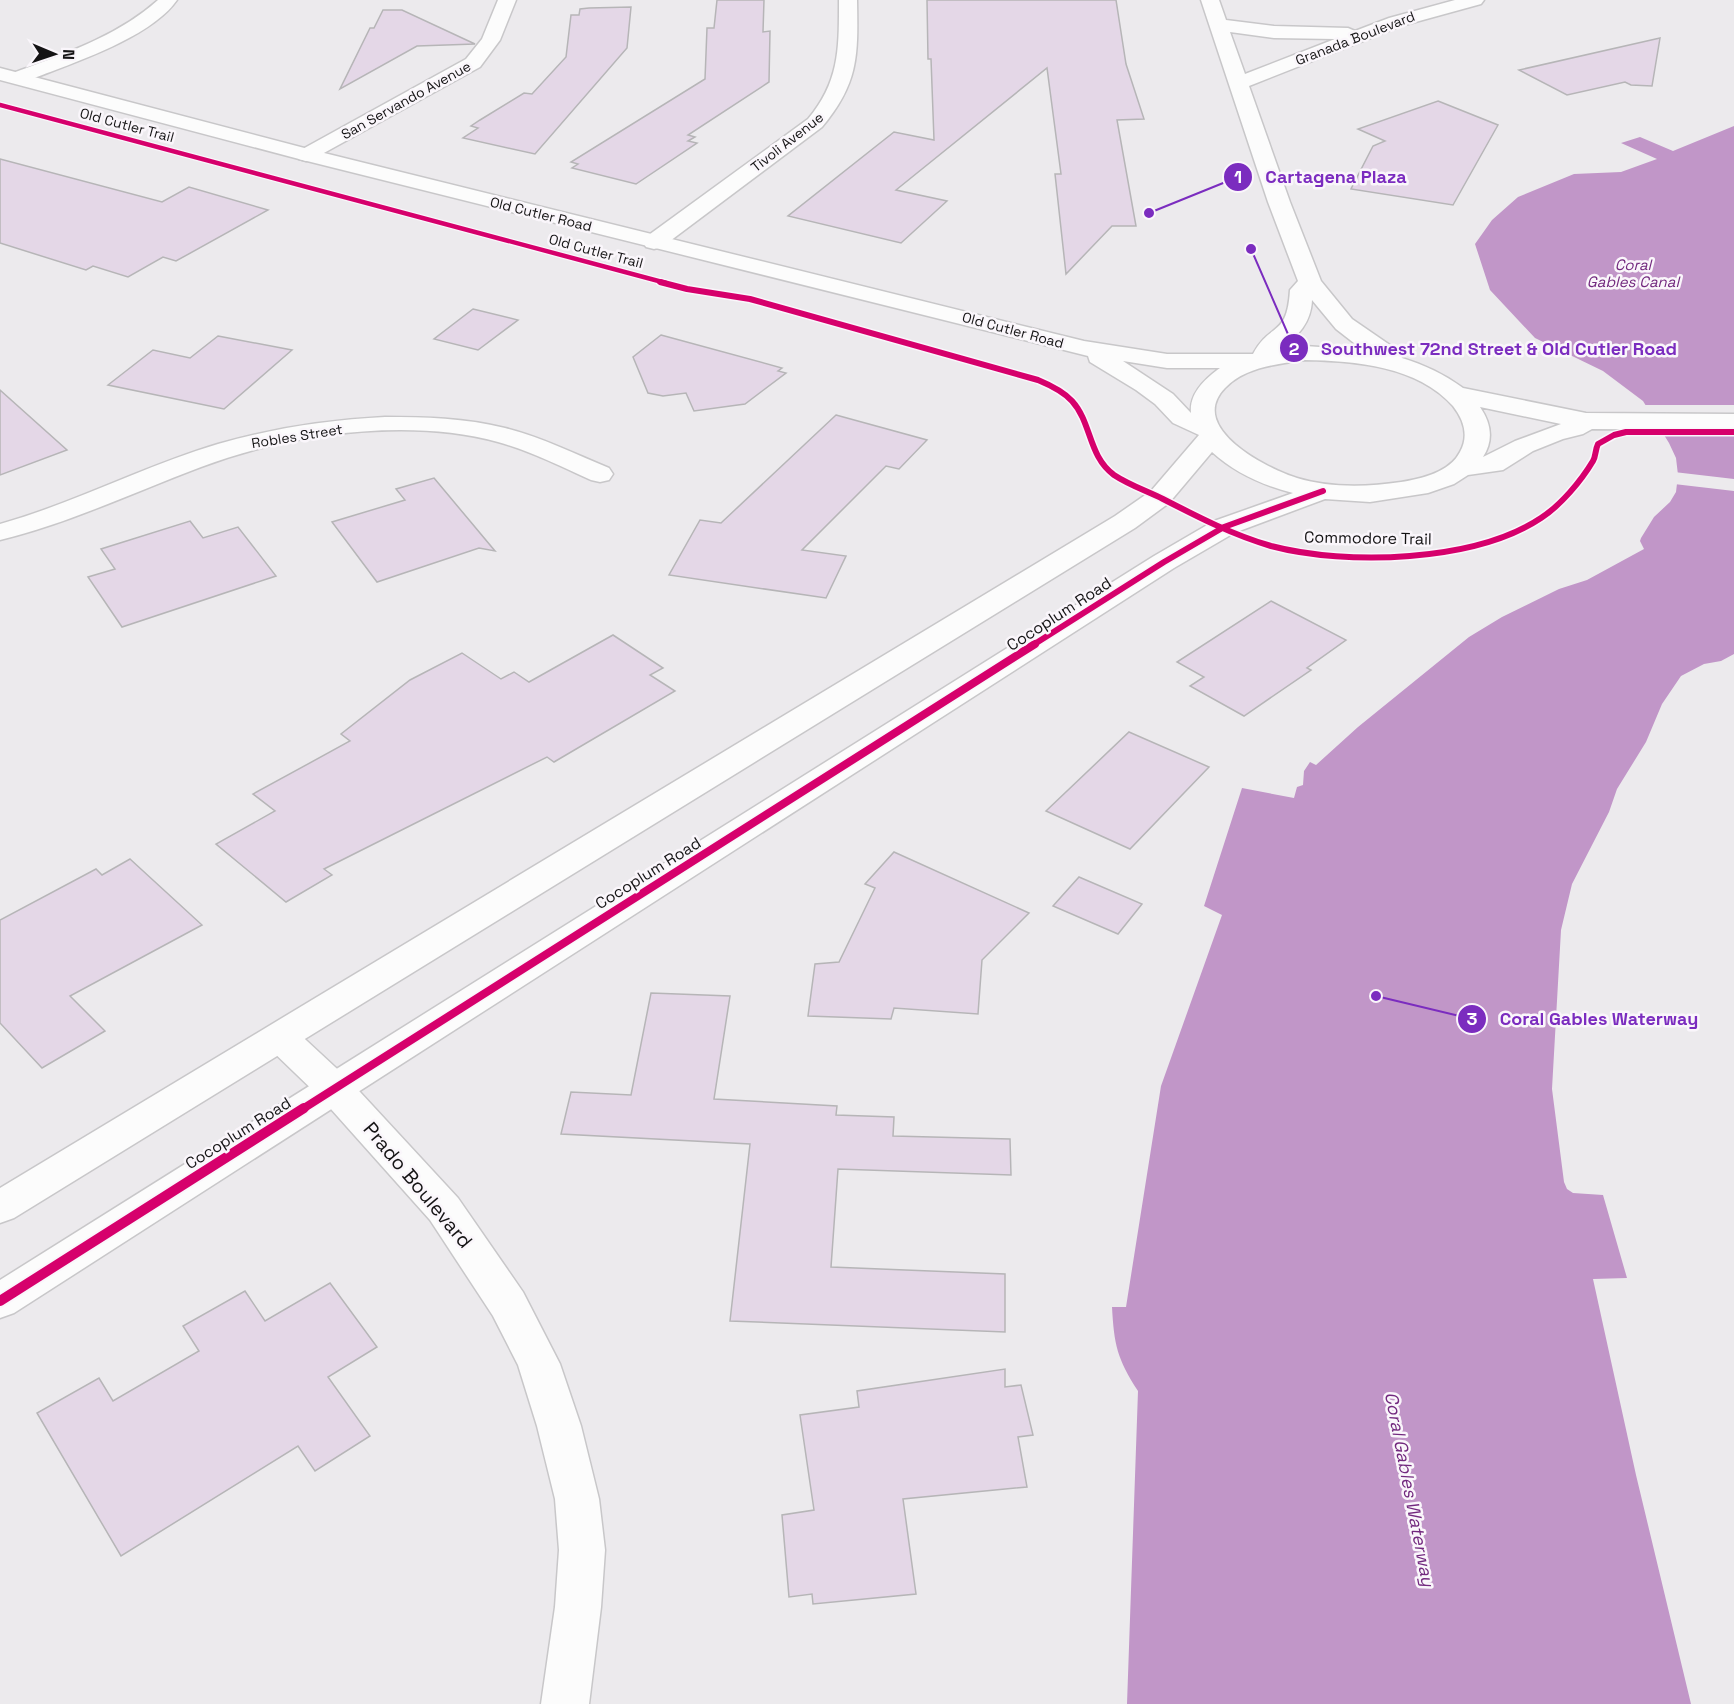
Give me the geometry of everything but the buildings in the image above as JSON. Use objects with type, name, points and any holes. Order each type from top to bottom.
[{"type":"street","points":[[9,76],[81,52],[130,28],[155,13],[168,0]]},
{"type":"street","name":"San Servando Avenue","points":[[306,154],[472,63],[491,40],[507,0]]},
{"type":"street","name":"Tivoli Avenue","points":[[654,242],[807,129],[827,110],[848,61],[848,0]]},
{"type":"street","points":[[1210,0],[1310,283],[1332,311],[1358,336],[1407,369]]},
{"type":"street","name":"Granada Boulevard","points":[[1238,84],[1365,33],[1428,11],[1475,0]]},
{"type":"street","points":[[1219,25],[1288,33],[1365,33]]},
{"type":"street","name":"Old Cutler Road","points":[[9,76],[306,154],[1084,348],[1167,361],[1260,360]]},
{"type":"street","points":[[1260,360],[1265,350],[1291,332],[1297,323],[1302,302],[1301,290],[1310,283]]},
{"type":"street","name":"Old Cutler Road","points":[[1084,348],[1145,385],[1164,399],[1182,418],[1209,433],[1231,456],[1252,469],[1277,480],[1323,491]]},
{"type":"street","points":[[0,1207],[1125,522],[1160,497],[1173,484],[1209,433],[1203,413],[1205,399],[1213,386],[1235,370],[1260,360],[1295,354],[1326,353],[1367,358],[1407,369],[1432,380],[1454,394],[1473,415],[1478,426],[1478,441],[1472,455],[1461,468],[1443,478],[1421,487],[1395,492],[1366,494],[1323,491]]},
{"type":"street","points":[[1454,394],[1586,421],[1734,422]]},
{"type":"street","points":[[1461,468],[1494,464],[1524,446],[1557,432],[1574,429],[1586,421]]},
{"type":"street","name":"Robles Street","points":[[0,531],[88,505],[193,461],[241,445],[345,428],[412,424],[480,430],[519,441],[600,474]]},
{"type":"street","name":"Cocoplum Road","points":[[0,1301],[1164,562],[1224,527],[1323,491]]},
{"type":"street","name":"Prado Boulevard","points":[[280,1037],[335,1089],[444,1209],[508,1304],[539,1365],[559,1426],[577,1499],[582,1550],[578,1607],[565,1704]]},
{"type":"water","name":"Coral Gables Canal","points":[[1734,126],[1734,654],[1721,661],[1704,664],[1681,676],[1662,704],[1646,742],[1617,789],[1609,812],[1572,884],[1561,930],[1552,1089],[1564,1182],[1567,1189],[1573,1193],[1603,1195],[1627,1278],[1593,1279],[1636,1475],[1691,1704],[1127,1704],[1138,1391],[1125,1370],[1118,1351],[1112,1307],[1126,1307],[1161,1086],[1222,915],[1204,906],[1242,788],[1294,798],[1297,787],[1303,785],[1304,771],[1310,762],[1316,765],[1358,727],[1469,637],[1502,617],[1559,589],[1587,580],[1644,549],[1641,538],[1654,517],[1670,502],[1676,492],[1678,475],[1676,458],[1669,443],[1643,401],[1603,371],[1535,338],[1490,290],[1475,244],[1492,220],[1518,197],[1574,174],[1621,172],[1657,159],[1621,143],[1640,137],[1673,151]]},
{"type":"pier","points":[[1642,405],[1734,405],[1734,434],[1660,434]]},
{"type":"pier","points":[[1674,472],[1734,479],[1734,491],[1674,484]]},
{"type":"cycle path","name":"Old Cutler Trail","points":[[0,105],[687,289],[750,299],[1023,374],[1053,387],[1073,401],[1097,456],[1113,475],[1243,537],[1311,553],[1397,556],[1440,553],[1481,545],[1516,533],[1543,517],[1583,475],[1594,459],[1598,444],[1614,435],[1631,432],[1734,432]]},
{"type":"cycle path","points":[[0,1301],[1164,562],[1224,527],[1323,491]]},
{"type":"place","name":"Cartagena Plaza","points":[[1149,213]]},
{"type":"place","name":"Southwest 72nd Street & Old Cutler Road","points":[[1251,249]]},
{"type":"place","name":"Coral Gables Waterway","points":[[1376,996]]}]
